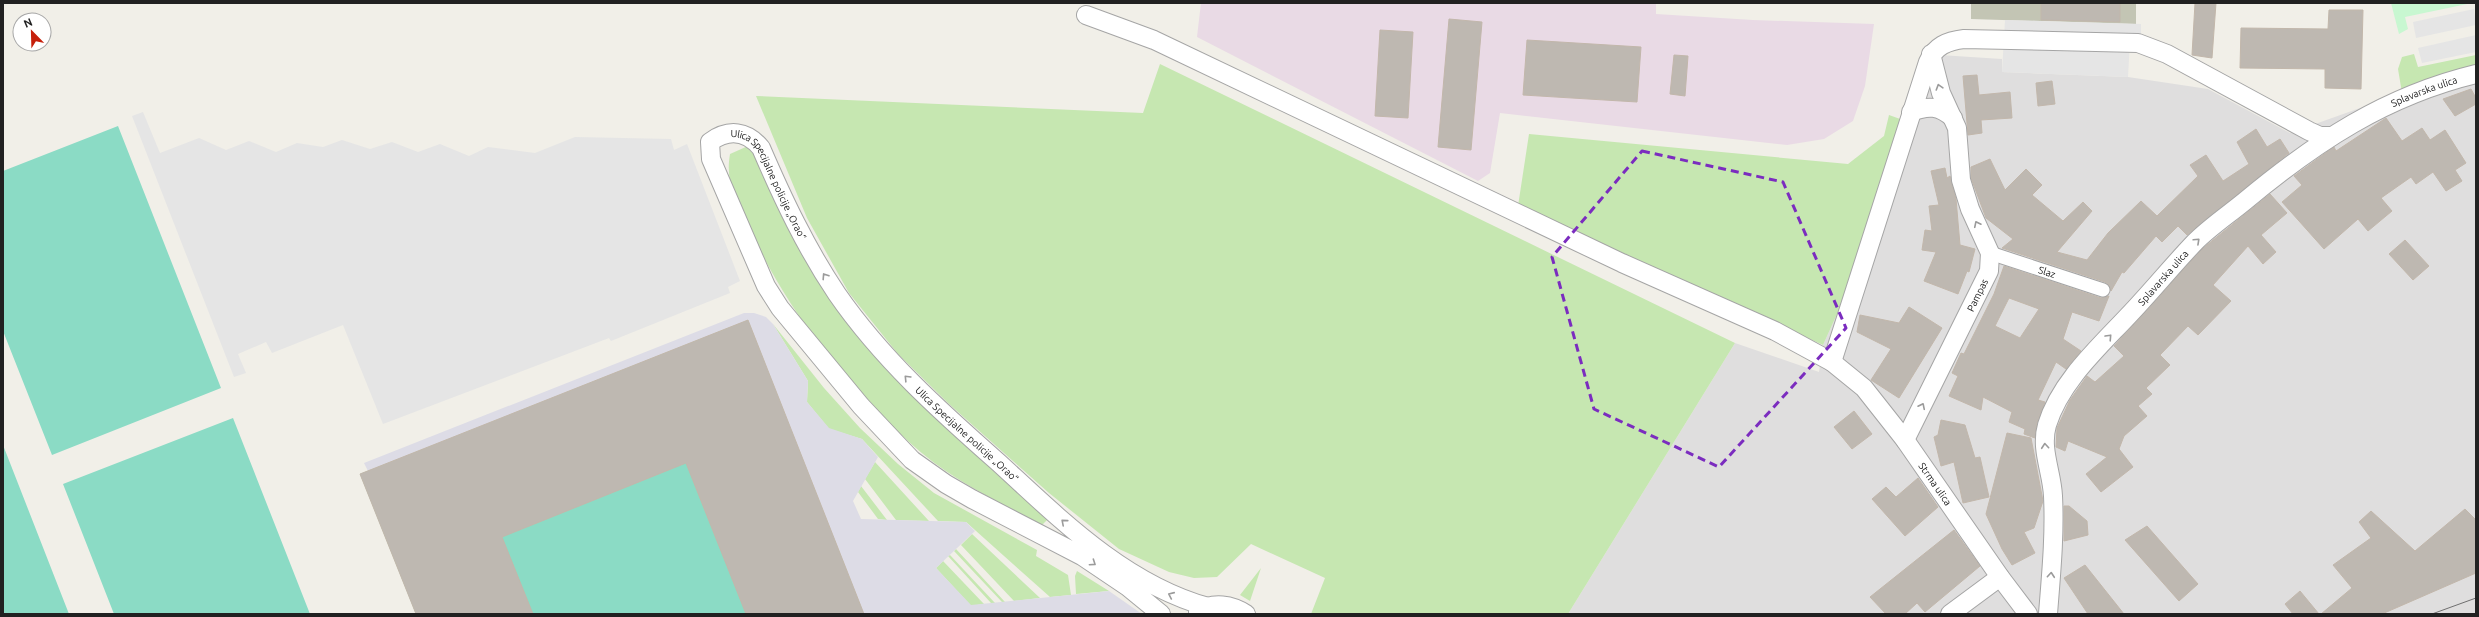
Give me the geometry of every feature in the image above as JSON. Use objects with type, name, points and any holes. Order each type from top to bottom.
[{"type":"street","name":"Strma ulica","points":[[1086,15],[1154,40],[1622,263],[1774,331],[1832,362],[1864,388],[1905,440],[2000,578],[2028,614]]},
{"type":"street","points":[[1832,362],[1911,112],[1932,54],[1942,44],[1964,39],[2138,43],[2167,54],[2309,131],[2320,136],[2332,136]]},
{"type":"street","name":"Pampas","points":[[1905,440],[1989,271],[1990,253],[1970,209],[1961,180],[1959,140],[1953,118],[1941,93],[1932,54]]},
{"type":"street","name":"Splavarska ulica","points":[[2048,614],[2054,541],[2053,495],[2044,441],[2054,409],[2073,379],[2094,352],[2196,241],[2263,186],[2332,136],[2365,115],[2406,96],[2476,74]]},
{"type":"street","points":[[1911,112],[1928,107],[1936,107],[1944,110],[1953,118]]},
{"type":"street","name":"Ulica Specijalne policije „Orao“","points":[[1161,614],[1128,587],[1082,556],[946,484],[912,460],[886,433],[817,354],[766,286],[711,159],[710,142],[729,133],[744,134],[754,139],[761,148],[790,215],[812,255],[837,294],[863,330],[905,377],[943,414],[1087,542],[1168,594],[1202,611]]},
{"type":"street","name":"Slaz","points":[[1990,253],[2103,290]]},
{"type":"street","points":[[1950,614],[2000,578]]},
{"type":"street","points":[[1202,611],[1226,605],[1237,608],[1246,614]]},
{"type":"highlighted area","points":[[1642,151],[1783,182],[1846,328],[1719,467],[1594,409],[1552,257]]},
{"type":"shaded area","points":[[1201,3],[1656,3],[1656,14],[1753,20],[1874,24],[1865,86],[1853,121],[1824,139],[1787,145],[1500,113],[1490,173],[1478,181],[1197,37]]},
{"type":"shaded area","points":[[1971,3],[2136,3],[2136,24],[1971,19]]},
{"type":"shaded area","points":[[2474,9],[2476,25],[2416,38],[2413,22]]},
{"type":"shaded area","points":[[2005,20],[2141,24],[2141,41],[2130,41],[2128,77],[2002,72]]},
{"type":"shaded area","points":[[2476,35],[2476,52],[2422,63],[2418,48]]},
{"type":"shaded area","points":[[1924,54],[2002,59],[2002,72],[2128,77],[2208,89],[2290,133],[2402,93],[2476,70],[2476,614],[1568,614],[1735,343],[1819,372],[1823,345],[1847,292]]},
{"type":"shaded area","points":[[143,112],[160,153],[199,138],[226,150],[249,141],[276,152],[297,143],[323,147],[342,140],[370,149],[392,142],[418,152],[440,144],[469,156],[488,147],[535,153],[575,137],[671,139],[674,150],[687,144],[740,281],[728,287],[730,293],[611,341],[609,338],[383,424],[343,325],[272,353],[266,342],[238,354],[246,373],[234,377],[132,116]]},
{"type":"shaded area","points":[[744,313],[754,313],[766,317],[773,324],[808,381],[807,402],[829,428],[862,439],[878,457],[853,501],[861,519],[966,522],[975,531],[936,568],[971,605],[1109,591],[1142,614],[864,614],[748,320],[368,471],[364,463]]},
{"type":"green space","points":[[2391,3],[2472,3],[2405,17],[2408,29],[2399,34]]},
{"type":"green space","points":[[2414,54],[2418,67],[2476,55],[2476,70],[2402,93],[2398,69],[2402,57]]},
{"type":"green space","points":[[1160,64],[1735,343],[1568,614],[1311,614],[1325,578],[1251,544],[1217,577],[1194,578],[1169,572],[1119,549],[1049,493],[949,404],[898,354],[849,293],[807,218],[756,96],[1143,113]]},
{"type":"green space","points":[[1889,115],[1903,120],[1847,292],[1823,345],[1518,206],[1529,134],[1848,164],[1884,136]]},
{"type":"green space","points":[[118,126],[221,388],[52,455],[3,331],[3,171]]},
{"type":"green space","points":[[748,146],[755,150],[807,257],[1048,519],[1042,525],[956,478],[924,455],[884,418],[861,394],[817,341],[778,284],[732,190],[729,173],[730,154]]},
{"type":"green space","points":[[748,320],[864,614],[416,614],[360,474]]},
{"type":"green space","points":[[773,324],[824,388],[860,428],[898,464],[934,493],[1037,550],[1036,556],[1068,575],[1071,595],[1050,597],[966,522],[938,521],[862,439],[829,429],[807,402],[808,381]]},
{"type":"green space","points":[[233,418],[310,614],[114,614],[63,484]]},
{"type":"green space","points":[[3,445],[69,614],[3,614]]},
{"type":"green space","points":[[875,462],[929,521],[896,520],[865,479]]},
{"type":"green space","points":[[861,486],[887,520],[878,519],[858,492]]},
{"type":"green space","points":[[972,534],[1040,598],[1014,601],[961,545]]},
{"type":"green space","points":[[956,549],[1005,602],[1002,602],[954,551]]},
{"type":"green space","points":[[950,555],[995,603],[991,603],[948,556]]},
{"type":"green space","points":[[943,561],[984,604],[971,606],[936,568]]},
{"type":"green space","points":[[1261,568],[1250,601],[1240,595]]},
{"type":"green space","points":[[1077,571],[1109,591],[1076,594],[1075,576]]},
{"type":"building","points":[[2041,3],[2120,3],[2120,22],[2041,20]]},
{"type":"building","points":[[2195,3],[2216,3],[2212,58],[2192,55]]},
{"type":"building","points":[[2329,10],[2363,10],[2361,89],[2325,88],[2325,69],[2240,68],[2241,28],[2328,29]]},
{"type":"building","points":[[1449,19],[1482,22],[1471,150],[1438,147]]},
{"type":"building","points":[[1380,30],[1413,32],[1408,118],[1375,116]]},
{"type":"building","points":[[1527,40],[1641,47],[1637,102],[1523,95]]},
{"type":"building","points":[[1674,55],[1688,56],[1685,96],[1670,94]]},
{"type":"building","points":[[1977,75],[1979,95],[2010,92],[2012,118],[1981,120],[1982,133],[1968,135],[1963,76]]},
{"type":"building","points":[[2052,81],[2055,104],[2038,106],[2036,83]]},
{"type":"building","points":[[2471,89],[2476,98],[2476,104],[2455,116],[2443,99]]},
{"type":"building","points":[[2386,118],[2402,141],[2422,128],[2430,140],[2445,130],[2466,163],[2455,170],[2462,181],[2446,191],[2433,172],[2416,184],[2411,177],[2381,198],[2392,211],[2368,231],[2358,219],[2324,249],[2282,202],[2302,185],[2294,176],[2334,147],[2336,151]]},
{"type":"building","points":[[2256,129],[2267,147],[2280,139],[2289,153],[2187,235],[2178,226],[2162,242],[2156,236],[2124,273],[2122,272],[2111,291],[2109,285],[2105,282],[2002,248],[2013,239],[1986,218],[1971,178],[1971,167],[1990,159],[2005,190],[2026,169],[2042,185],[2032,195],[2063,221],[2083,202],[2092,211],[2057,252],[2087,260],[2108,233],[2141,201],[2157,216],[2198,176],[2190,165],[2206,155],[2223,181],[2249,164],[2237,142]]},
{"type":"building","points":[[1945,168],[1947,178],[1950,176],[1956,199],[1960,245],[1975,249],[1969,272],[1967,271],[1958,294],[1924,281],[1936,252],[1922,250],[1925,230],[1932,231],[1929,206],[1939,205],[1931,171]]},
{"type":"building","points":[[2270,194],[2287,213],[2261,235],[2276,252],[2263,264],[2248,246],[2213,285],[2231,301],[2198,335],[2188,326],[2160,355],[2170,365],[2146,388],[2152,394],[2138,406],[2147,416],[2124,436],[2119,449],[2133,467],[2101,492],[2086,474],[2107,457],[2068,441],[2065,451],[2056,447],[2057,428],[2070,400],[2087,376],[2095,382],[2124,356],[2114,346],[2202,249]]},
{"type":"building","points":[[2405,240],[2429,266],[2413,280],[2389,254]]},
{"type":"building","points":[[2004,266],[2101,298],[2109,296],[2099,321],[2072,312],[2063,339],[2081,351],[2066,369],[2056,362],[2038,400],[2045,402],[2037,423],[2035,438],[2024,434],[2025,429],[2009,422],[2012,412],[1983,397],[1981,410],[1949,396],[1958,376],[1952,373],[1961,353],[1964,354],[1994,294]],"holes":[[[2009,298],[2039,309],[2020,338],[1995,326]]]},
{"type":"building","points":[[1909,307],[1942,328],[1899,398],[1871,380],[1891,349],[1857,332],[1860,315],[1899,323]]},
{"type":"building","points":[[748,320],[864,614],[746,614],[686,463],[502,537],[533,614],[416,614],[360,474]]},
{"type":"building","points":[[1854,411],[1872,434],[1852,449],[1834,427]]},
{"type":"building","points":[[1941,420],[1965,425],[1975,458],[1980,457],[1989,497],[1963,503],[1954,462],[1941,466],[1934,437],[1938,435]]},
{"type":"building","points":[[2007,433],[2031,438],[2043,501],[2034,528],[2024,532],[2035,553],[2012,565],[2002,549],[1986,514]]},
{"type":"building","points":[[1918,478],[1938,507],[1905,536],[1872,499],[1886,487],[1896,497]]},
{"type":"building","points":[[2064,506],[2069,506],[2087,521],[2088,535],[2064,541]]},
{"type":"building","points":[[2465,509],[2476,520],[2476,573],[2382,614],[2321,614],[2352,588],[2333,565],[2371,538],[2359,522],[2371,511],[2415,551]]},
{"type":"building","points":[[2147,526],[2198,584],[2179,601],[2125,540]]},
{"type":"building","points":[[1954,530],[1980,566],[1925,612],[1917,603],[1905,614],[1886,614],[1870,597]]},
{"type":"building","points":[[2085,565],[2124,614],[2088,614],[2064,578]]},
{"type":"building","points":[[2300,591],[2319,614],[2293,614],[2285,604]]},
{"type":"tram line","points":[[2432,614],[2476,598]]}]
